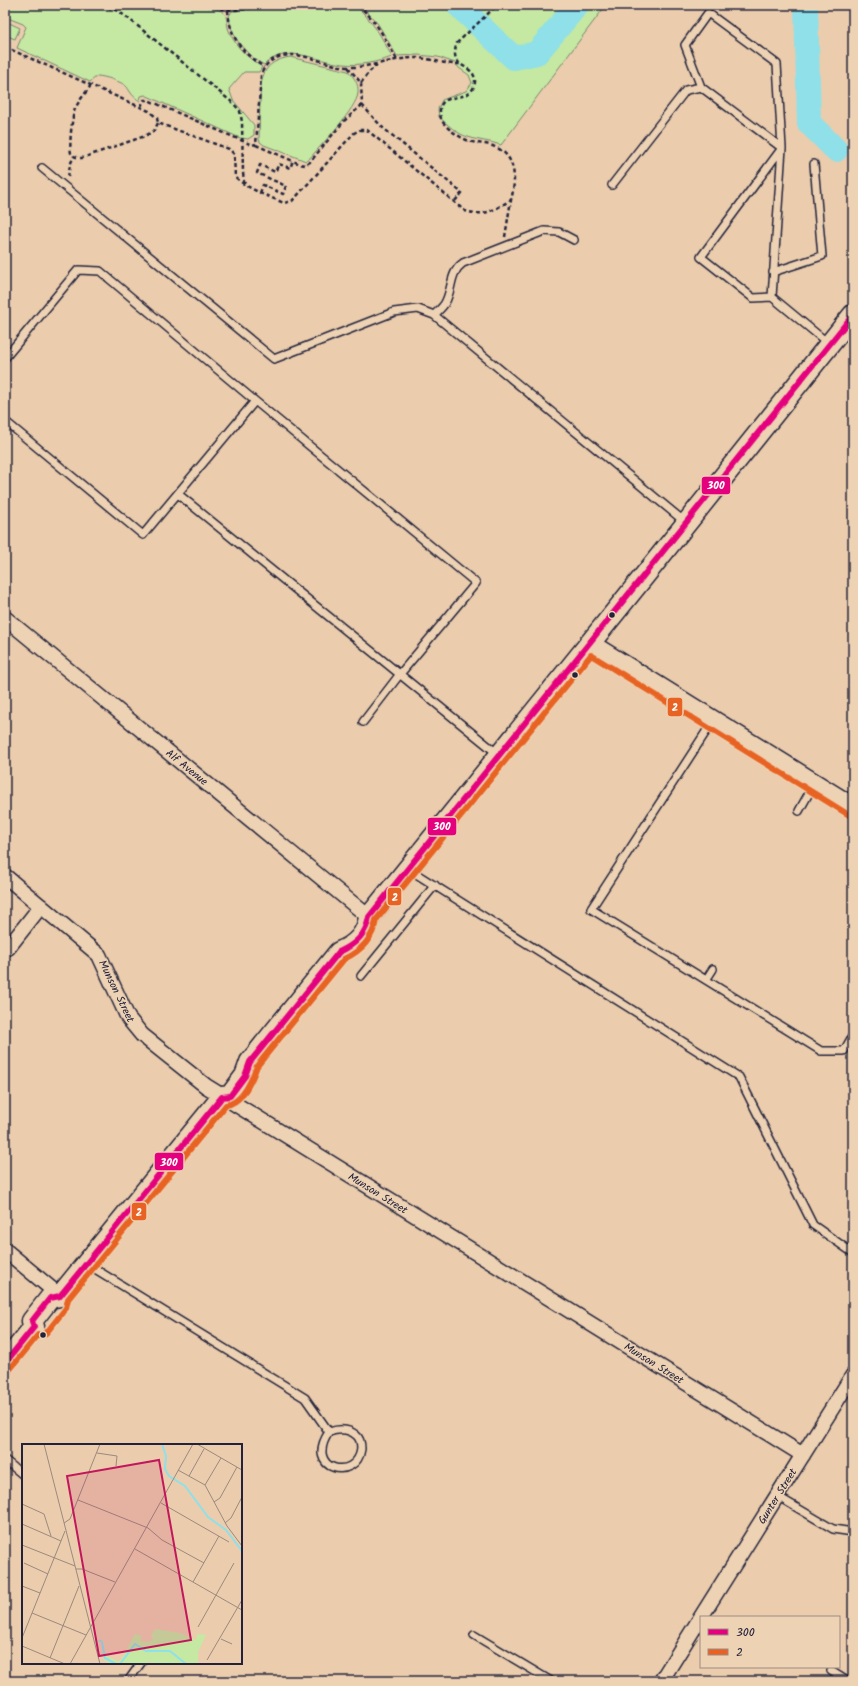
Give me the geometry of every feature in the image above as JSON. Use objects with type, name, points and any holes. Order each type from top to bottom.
[{"type":"main road","points":[[5,1362],[34,1327],[41,1327],[59,1304],[60,1296],[222,1097],[230,1096],[245,1076],[250,1062],[339,952],[351,947],[368,928],[369,917],[853,315]]},
{"type":"main road","points":[[589,644],[853,808]]},
{"type":"street","name":"Alf Avenue","points":[[5,618],[369,917]]},
{"type":"street","name":"Munson Street","points":[[5,876],[99,955],[128,1018],[142,1035],[222,1097],[803,1455]]},
{"type":"street","points":[[8,948],[41,906]]},
{"type":"street","points":[[5,1250],[60,1296]]},
{"type":"street","name":"Gunter Street","points":[[702,1616],[853,1375]]},
{"type":"street","name":"Gunter Street","points":[[661,1681],[700,1619]]},
{"type":"lane","points":[[772,297],[782,148],[777,64],[708,13],[685,45],[701,87],[782,148]]},
{"type":"lane","points":[[612,186],[686,90],[701,87]]},
{"type":"lane","points":[[782,148],[701,257],[753,298],[772,297],[829,344]]},
{"type":"lane","points":[[773,272],[822,256],[814,164]]},
{"type":"lane","points":[[42,168],[274,359],[394,312],[418,309],[434,315],[686,524]]},
{"type":"lane","points":[[434,315],[446,302],[452,276],[456,268],[463,263],[544,231],[559,232],[574,240]]},
{"type":"lane","points":[[5,358],[78,270],[100,271],[476,583],[400,674],[363,722]]},
{"type":"lane","points":[[5,421],[143,535],[255,401]]},
{"type":"lane","points":[[178,494],[499,756]]},
{"type":"lane","points":[[713,721],[591,909],[821,1051],[844,1051],[853,1034]]},
{"type":"lane","points":[[798,811],[814,784]]},
{"type":"lane","points":[[408,868],[739,1077],[813,1225],[853,1253]]},
{"type":"lane","points":[[361,976],[410,918],[435,885]]},
{"type":"lane","points":[[706,980],[713,969]]},
{"type":"lane","points":[[86,1263],[305,1398],[329,1432]]},
{"type":"lane","points":[[342,1430],[350,1431],[358,1436],[361,1443],[361,1450],[355,1461],[349,1467],[341,1469],[334,1468],[326,1463],[322,1457],[324,1439],[329,1432],[342,1430]]},
{"type":"lane","points":[[5,1460],[22,1474]]},
{"type":"lane","points":[[777,1496],[833,1529],[853,1532]]},
{"type":"lane","points":[[474,1634],[550,1681]]},
{"type":"lane","points":[[128,1681],[140,1664]]},
{"type":"lane","points":[[831,1671],[847,1681]]},
{"type":"path","points":[[60,5],[71,5]]},
{"type":"path","points":[[101,5],[118,11],[129,19],[233,103],[240,111],[242,122],[243,173],[244,182],[247,186]]},
{"type":"path","points":[[207,5],[228,10],[243,9],[260,5]]},
{"type":"path","points":[[358,5],[371,17],[380,29],[397,60]]},
{"type":"path","points":[[497,5],[457,43],[454,51],[456,59],[460,64],[468,68],[473,74],[475,81],[473,89],[467,95],[460,98],[452,97],[446,100],[441,107],[442,120],[454,133],[468,141],[496,147],[506,154],[513,166],[514,189],[506,232]]},
{"type":"path","points":[[228,10],[230,28],[236,41],[250,57],[264,67]]},
{"type":"path","points":[[5,47],[140,107],[154,114],[158,123],[229,149],[234,154],[235,177],[260,193],[284,203],[292,201],[354,133],[360,130],[367,130],[465,211],[477,214],[487,213],[511,200]]},
{"type":"path","points":[[256,144],[259,84],[264,67],[279,57],[292,55],[348,67],[421,58],[450,64],[460,64]]},
{"type":"path","points":[[361,83],[368,73],[378,64]]},
{"type":"path","points":[[348,67],[361,83],[362,105],[382,127],[462,193],[454,202]]},
{"type":"path","points":[[90,84],[73,114],[71,154],[74,156],[82,158],[145,136],[154,131],[158,123]]},
{"type":"path","points":[[140,107],[146,99],[239,140],[252,145],[256,144],[305,165],[310,162],[344,121],[362,105]]},
{"type":"path","points":[[71,192],[68,172],[74,156]]},
{"type":"path","points":[[260,193],[263,185],[283,194],[286,186],[257,173],[260,166],[275,172],[278,164],[290,168],[293,161]]},
{"type":"green space","points":[[5,5],[204,5],[220,10],[225,14],[228,28],[237,46],[262,67],[259,72],[244,72],[229,89],[233,100],[254,125],[254,135],[248,139],[240,138],[145,95],[141,96],[140,101],[125,85],[118,81],[97,76],[90,82],[17,48],[26,27],[23,24],[5,17]]},
{"type":"green space","points":[[264,5],[355,5],[376,29],[392,57],[368,63],[343,64],[292,54],[282,55],[264,65],[240,45],[232,31],[229,16],[232,11],[255,8]]},
{"type":"green space","points":[[361,5],[606,5],[501,145],[464,136],[439,117],[438,109],[442,100],[466,91],[472,83],[469,75],[455,63],[438,57],[418,55],[397,56],[378,24]]},
{"type":"green space","points":[[5,21],[20,28],[15,39],[5,35]]},
{"type":"green space","points":[[290,57],[348,71],[354,78],[358,87],[356,100],[352,108],[306,161],[264,145],[259,139],[260,92],[265,72],[268,67],[274,63],[281,59]]},
{"type":"waterway","points":[[458,5],[514,58],[537,53],[577,5]]},
{"type":"waterway","points":[[806,5],[809,123],[836,150]]},
{"type":"transit line","name":"300","points":[[34,1327],[32,1321],[50,1298],[60,1296],[222,1097],[230,1096],[245,1076],[250,1062],[339,952],[359,939],[368,923],[369,917],[853,315]]},
{"type":"transit line","name":"2","points":[[11,1368],[38,1335],[43,1335],[47,1332],[66,1308],[68,1299],[226,1105],[237,1100],[242,1095],[246,1090],[257,1066],[344,959],[356,952],[365,944],[372,933],[376,920],[591,655],[849,815]]},
{"type":"transit line","name":"300","points":[[5,1363],[34,1327]]}]
